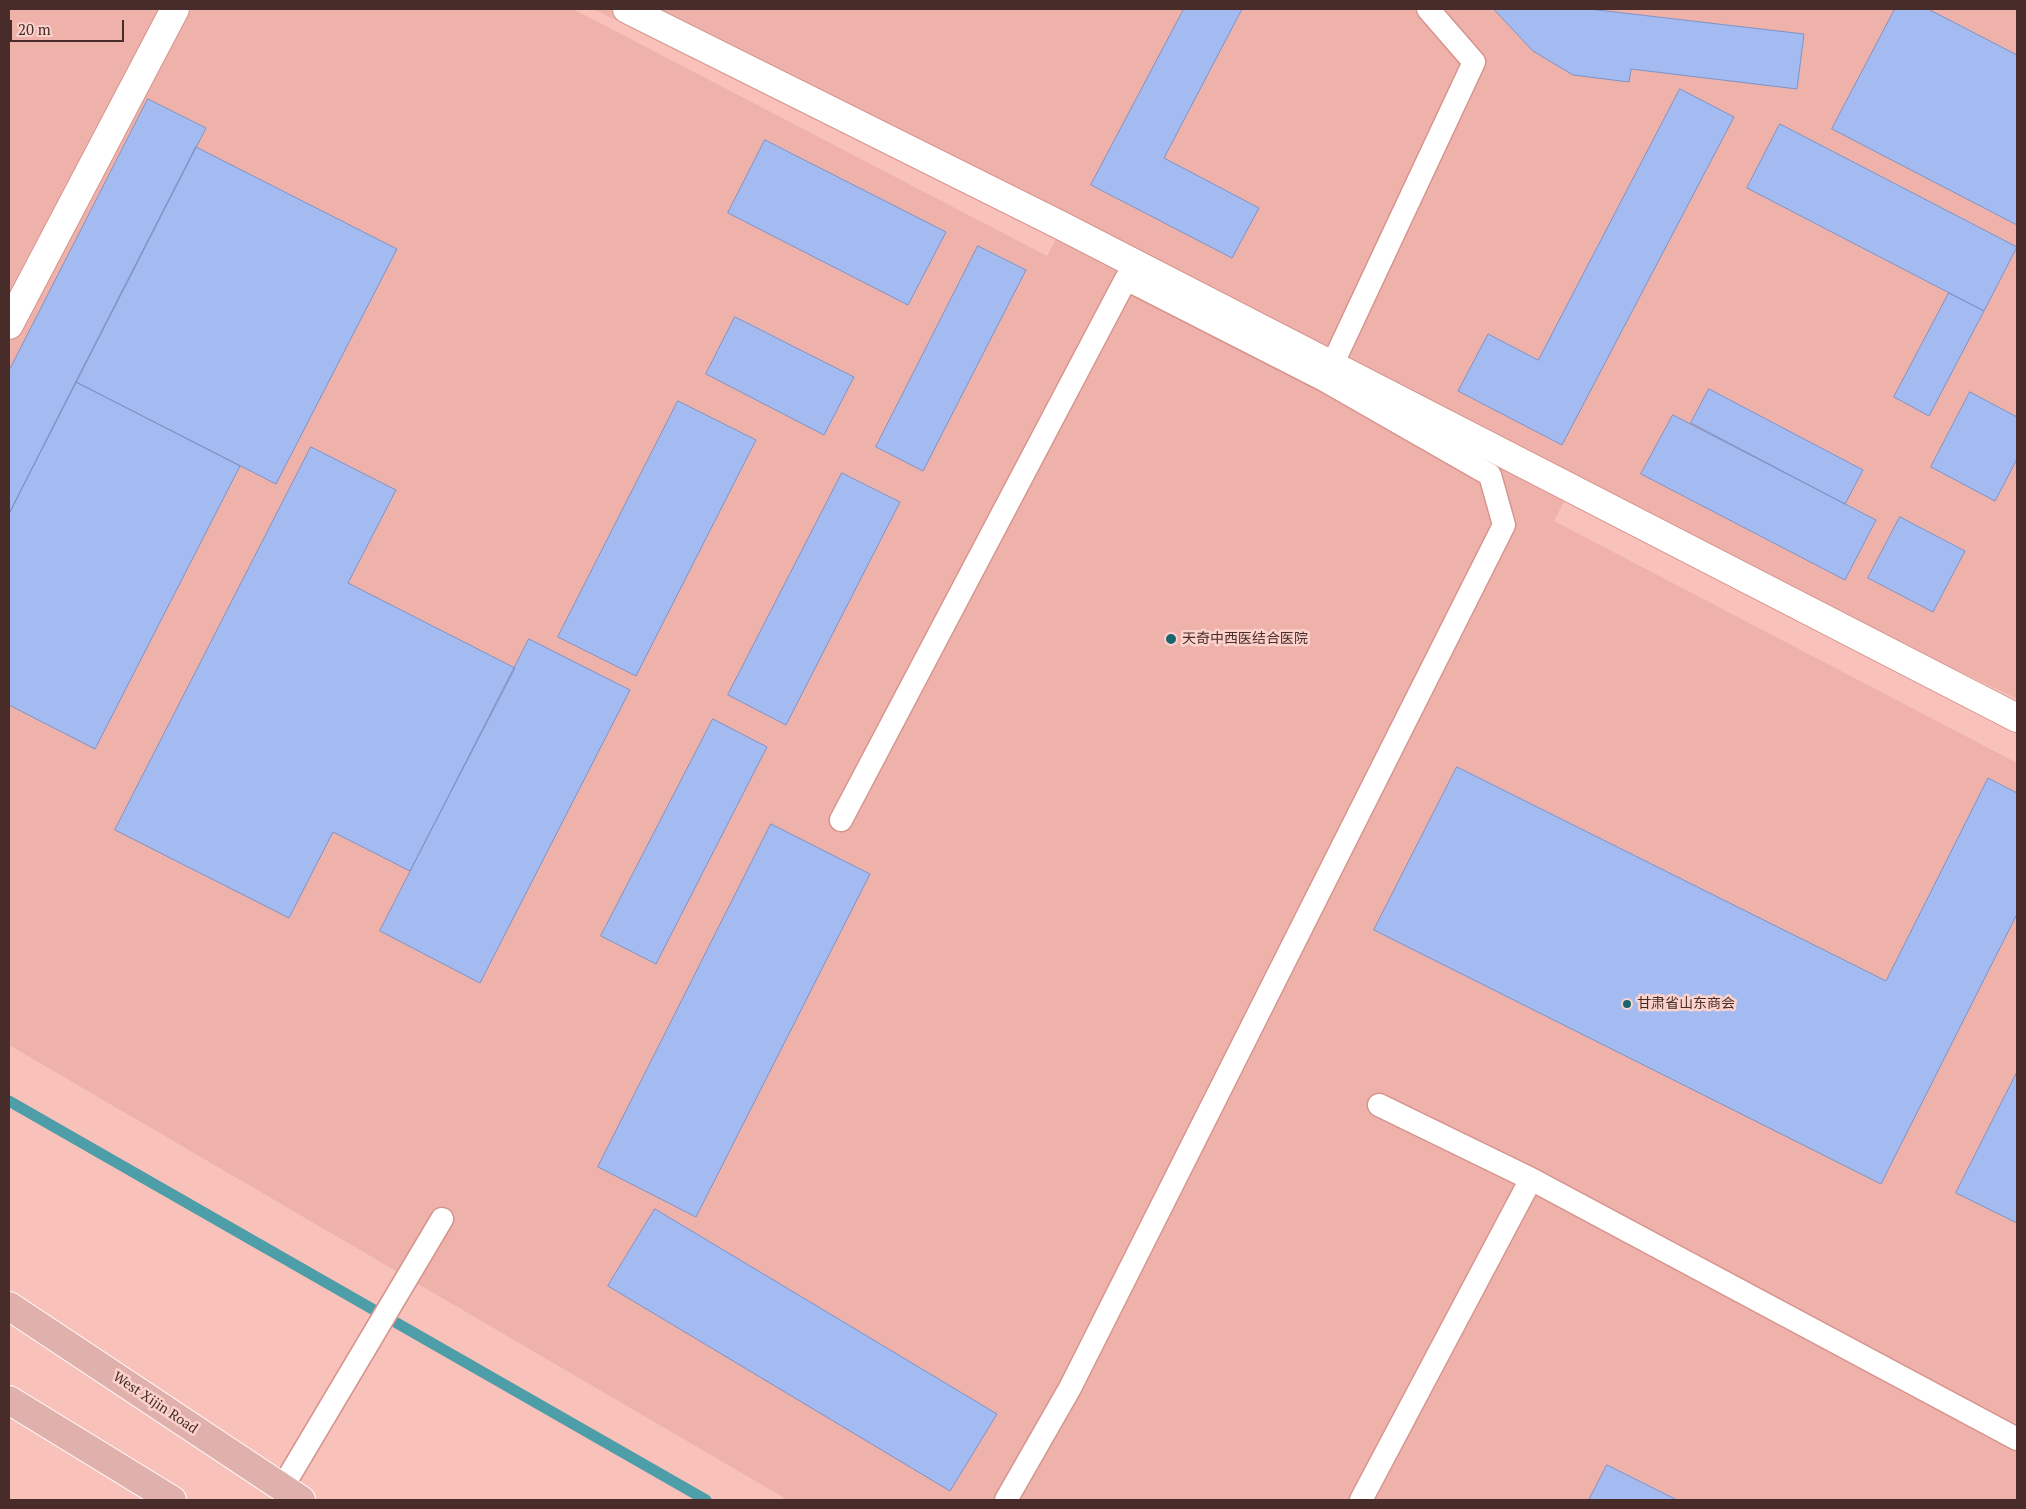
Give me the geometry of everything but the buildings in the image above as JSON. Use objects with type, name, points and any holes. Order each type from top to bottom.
[{"type":"main road","name":"West Xijin Road","points":[[9,1306],[292,1494]]},
{"type":"main road","points":[[9,1400],[172,1500]]},
{"type":"street","points":[[9,324],[175,9]]},
{"type":"street","points":[[627,9],[1060,225],[1328,373],[2017,718]]},
{"type":"lane","points":[[1328,373],[1474,62],[1428,9]]},
{"type":"lane","points":[[841,820],[1126,279],[1328,373],[1490,475],[1504,525],[1070,1388],[1006,1500]]},
{"type":"lane","points":[[1379,1105],[1531,1179],[2017,1439]]},
{"type":"lane","points":[[1361,1500],[1531,1179]]},
{"type":"lane","points":[[292,1494],[362,1354],[442,1219]]},
{"type":"shaded area","points":[[9,9],[573,9],[1047,256],[1058,235],[593,9],[2017,9],[2017,699],[1573,484],[1554,521],[2017,763],[2017,1500],[788,1500],[9,1045]]},
{"type":"waterway","points":[[9,1101],[706,1500]]},
{"type":"place","name":"天奇中西医结合医院","points":[[1171,639]]},
{"type":"place","name":"甘肃省山东商会","points":[[1627,1004]]}]
